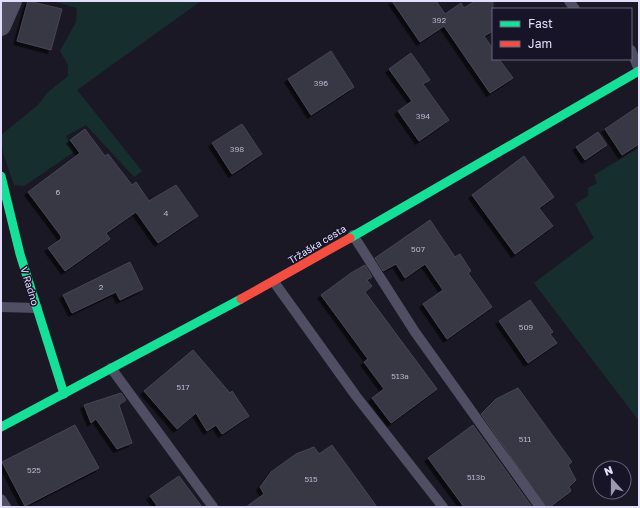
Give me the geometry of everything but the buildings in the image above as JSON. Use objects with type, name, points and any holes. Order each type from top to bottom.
[{"type":"main road","name":"Tržaška cesta","points":[[1,427],[274,282],[639,70]]},
{"type":"main road","name":"V Radno","points":[[1,176],[20,254],[64,394]]},
{"type":"street","points":[[1,26],[12,1]]},
{"type":"lane","points":[[632,52],[639,70]]},
{"type":"lane","points":[[353,235],[415,332],[540,507]]},
{"type":"lane","points":[[274,282],[356,396],[443,507]]},
{"type":"lane","points":[[1,307],[37,308]]},
{"type":"lane","points":[[111,368],[213,507]]},
{"type":"lane","points":[[1,499],[6,507]]},
{"type":"green space","points":[[52,1],[201,1],[77,90],[142,171],[134,177],[86,125],[66,136],[74,152],[24,186],[14,185],[3,153],[1,135],[38,105],[47,93],[68,76],[68,65],[60,51],[76,22],[77,8]]},
{"type":"green space","points":[[639,148],[639,421],[534,283],[594,238],[575,204],[588,196],[588,188],[597,183],[594,175]]},
{"type":"traffic: fast","points":[[350,238],[639,71]]},
{"type":"traffic: fast","points":[[1,176],[20,254],[64,394]]},
{"type":"traffic: fast","points":[[1,427],[241,299]]},
{"type":"traffic: jam","points":[[241,299],[350,238]]}]
